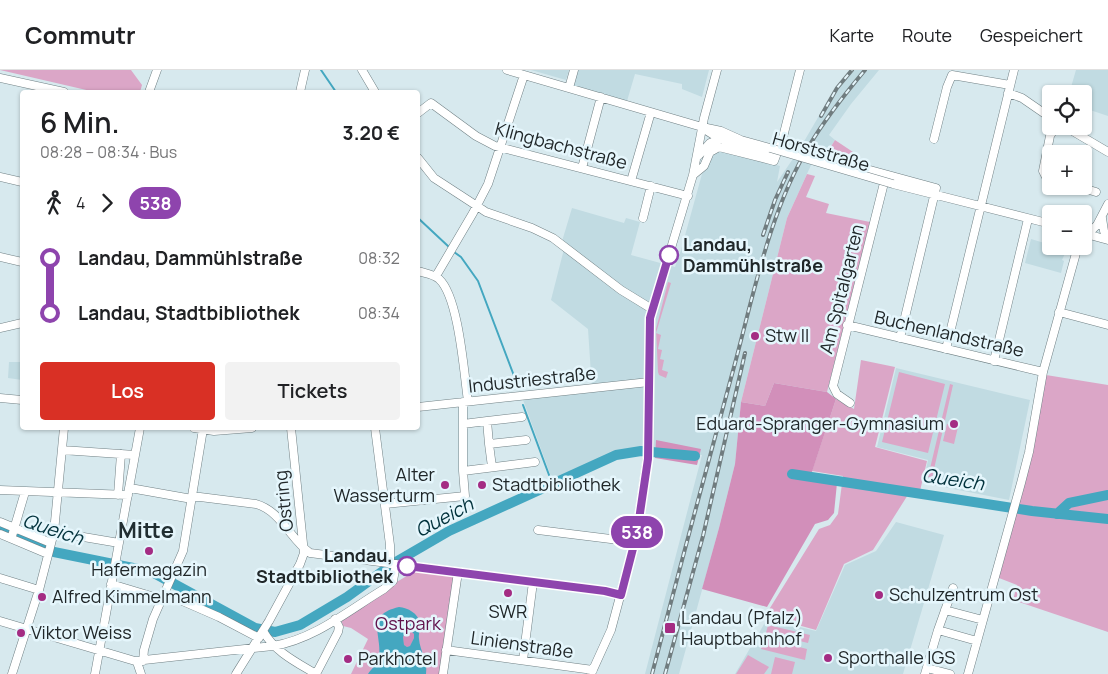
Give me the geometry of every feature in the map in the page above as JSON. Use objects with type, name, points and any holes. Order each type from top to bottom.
[{"type":"street","points":[[150,90],[157,70]]},
{"type":"street","points":[[300,90],[305,70]]},
{"type":"street","points":[[362,70],[374,90]]},
{"type":"street","name":"Horststraße","points":[[507,70],[702,128],[720,131],[740,142]]},
{"type":"street","points":[[569,88],[574,70]]},
{"type":"street","points":[[592,672],[609,637],[635,542],[648,459],[650,327],[652,309],[694,175],[702,128],[717,70]]},
{"type":"street","points":[[694,175],[704,166],[710,152],[722,147],[774,162],[800,70]]},
{"type":"street","points":[[946,349],[1014,70]]},
{"type":"street","points":[[436,276],[477,206],[491,177],[524,75]]},
{"type":"street","points":[[934,139],[947,87],[952,75],[1009,89],[1042,112]]},
{"type":"street","points":[[0,78],[55,90]]},
{"type":"street","points":[[582,168],[600,97]]},
{"type":"street","name":"Klingbachstraße","points":[[420,112],[431,104],[476,136],[501,148],[688,196]]},
{"type":"street","points":[[631,181],[651,112]]},
{"type":"street","name":"Horststraße","points":[[702,128],[711,135],[721,139],[740,142],[918,194],[935,195],[1042,222]]},
{"type":"street","points":[[1079,135],[1108,152]]},
{"type":"street","points":[[698,158],[708,145],[721,139]]},
{"type":"street","points":[[420,160],[434,178],[486,212],[532,228],[553,238],[620,290],[652,309]]},
{"type":"street","name":"Horststraße","points":[[870,170],[931,186],[936,188],[935,195]]},
{"type":"street","name":"Am Spitalgarten","points":[[850,403],[837,394],[833,386],[886,175]]},
{"type":"street","points":[[0,177],[20,182]]},
{"type":"street","points":[[643,218],[651,186]]},
{"type":"street","points":[[1092,191],[1096,192]]},
{"type":"street","points":[[900,338],[935,195]]},
{"type":"street","points":[[1092,230],[1102,218],[1108,204]]},
{"type":"street","points":[[1102,218],[1104,232],[1108,239]]},
{"type":"street","points":[[994,360],[1028,219]]},
{"type":"street","points":[[1092,236],[1108,239]]},
{"type":"street","points":[[968,674],[1029,452],[1043,372],[1075,255]]},
{"type":"street","points":[[0,257],[20,262]]},
{"type":"street","points":[[385,504],[465,496],[463,424],[465,402],[457,319],[443,284],[436,276],[420,272]]},
{"type":"street","points":[[1059,312],[1108,325]]},
{"type":"street","points":[[0,328],[20,323]]},
{"type":"street","name":"Buchenlandstraße","points":[[847,325],[1043,372]]},
{"type":"street","name":"Industriestraße","points":[[420,407],[649,382]]},
{"type":"street","points":[[0,398],[20,400]]},
{"type":"street","points":[[463,424],[522,417]]},
{"type":"street","points":[[487,421],[492,467]]},
{"type":"street","points":[[12,674],[39,590],[63,493],[62,450],[64,430]]},
{"type":"street","points":[[95,674],[140,430]]},
{"type":"street","points":[[140,674],[140,661],[163,593],[183,551],[203,430],[224,430]]},
{"type":"street","name":"Ostring","points":[[236,674],[269,621],[300,564],[304,548],[291,430]]},
{"type":"street","points":[[0,621],[98,651],[140,661],[273,646],[303,638],[389,585],[394,576],[390,564],[390,545],[375,430]]},
{"type":"street","points":[[489,444],[526,440]]},
{"type":"street","points":[[62,450],[135,455]]},
{"type":"street","points":[[118,495],[121,454]]},
{"type":"street","points":[[463,471],[535,462]]},
{"type":"street","points":[[0,490],[118,495],[129,492],[260,505],[274,514],[304,548],[312,553],[605,591],[621,595]]},
{"type":"street","points":[[13,532],[25,492]]},
{"type":"street","points":[[0,522],[13,532],[51,544]]},
{"type":"street","points":[[538,530],[635,542]]},
{"type":"street","points":[[54,532],[119,543]]},
{"type":"street","points":[[0,534],[48,554]]},
{"type":"street","points":[[443,674],[458,572]]},
{"type":"street","points":[[0,578],[39,590]]},
{"type":"street","points":[[523,660],[533,582]]},
{"type":"street","points":[[112,584],[163,593],[261,634],[284,655],[316,674],[338,632],[339,627],[335,619]]},
{"type":"street","points":[[950,674],[926,671],[953,588]]},
{"type":"street","points":[[945,610],[983,620]]},
{"type":"street","points":[[938,630],[977,640]]},
{"type":"street","name":"Linienstraße","points":[[446,650],[523,660],[592,672]]},
{"type":"shaded area","points":[[531,70],[569,70],[566,80]]},
{"type":"shaded area","points":[[576,70],[709,70],[702,97],[682,89],[682,84],[635,74],[627,101],[572,86]]},
{"type":"shaded area","points":[[850,70],[879,70],[829,135],[835,140],[824,158],[816,154],[787,218],[741,402],[735,464],[679,674],[645,674],[702,455],[641,450],[615,455],[553,482],[522,397],[592,389],[588,329],[551,300],[563,253],[563,238],[572,208],[624,223],[626,218],[640,222],[631,255],[675,267],[702,174],[707,167],[710,157],[717,151],[725,150],[780,166],[777,182],[799,150],[827,102]]},
{"type":"shaded area","points":[[1076,70],[1108,70],[1108,116],[1092,111],[1092,85],[1072,85]]},
{"type":"shaded area","points":[[1031,239],[1042,242],[1042,255],[1064,255],[1061,273],[1025,263]]},
{"type":"shaded area","points":[[9,362],[20,362],[20,380],[8,378]]},
{"type":"shaded area","name":"Eduard-Spranger-Gymnasium","points":[[896,368],[1030,400],[1009,500],[923,483],[928,460],[877,447]]},
{"type":"shaded area","points":[[774,383],[827,392],[836,399],[810,478],[837,483],[834,513],[828,520],[815,524],[767,607],[702,589],[735,464],[741,402],[765,406]]},
{"type":"shaded area","points":[[656,440],[701,449],[697,465],[655,458]]},
{"type":"shaded area","name":"Schulzentrum Ost","points":[[896,522],[944,535],[903,674],[735,674],[767,619],[816,631],[845,565],[876,551]]},
{"type":"shaded area","points":[[410,630],[414,634],[414,638],[410,646],[407,647],[404,645],[403,637],[406,631]]},
{"type":"green space","points":[[0,70],[131,70],[142,85],[141,90],[86,90]]},
{"type":"green space","points":[[835,140],[853,152],[851,162],[824,158]]},
{"type":"green space","points":[[807,174],[815,176],[806,197],[829,204],[826,213],[870,222],[827,392],[774,383],[765,406],[741,402],[787,218]]},
{"type":"green space","points":[[668,282],[671,283],[656,332],[656,329]]},
{"type":"green space","points":[[656,333],[661,335],[658,349],[662,350],[660,359],[664,360],[662,370],[668,372],[666,378],[659,375],[658,372]]},
{"type":"green space","points":[[861,360],[895,367],[875,447],[927,461],[920,491],[911,490],[873,550],[844,564],[816,630],[765,616],[819,529],[830,525],[838,514],[843,476],[812,471],[836,399],[854,409]]},
{"type":"green space","points":[[899,372],[945,384],[928,453],[882,442]]},
{"type":"green space","points":[[1046,375],[1108,385],[1108,632],[1013,600],[1017,585],[999,578],[1014,506]]},
{"type":"green space","points":[[950,384],[953,385],[932,478],[928,477]]},
{"type":"green space","points":[[947,424],[958,427],[954,444],[943,441]]},
{"type":"green space","name":"Ostpark","points":[[415,571],[457,577],[441,674],[351,674],[368,639],[351,628],[343,626],[340,616]]},
{"type":"green space","points":[[768,625],[810,635],[808,643],[766,633]]},
{"type":"green space","points":[[764,638],[807,649],[805,660],[761,649]]},
{"type":"green space","points":[[748,655],[769,667],[764,674],[736,674]]},
{"type":"green space","points":[[775,657],[795,662],[792,674],[771,674]]},
{"type":"water","points":[[399,607],[409,610],[419,619],[419,639],[426,665],[426,674],[368,674],[379,658],[378,621],[388,611]],"holes":[[[410,630],[414,634],[410,646],[404,645],[403,637],[406,631]]]},
{"type":"waterway","points":[[321,70],[335,90]]},
{"type":"waterway","points":[[420,220],[449,247]]},
{"type":"waterway","points":[[454,252],[461,257],[478,281],[519,389]]},
{"type":"waterway","points":[[523,405],[552,483]]},
{"type":"waterway","name":"Queich","points":[[0,529],[54,552],[154,573],[255,628],[275,632],[300,625],[347,597],[394,563],[449,531],[616,455],[641,451],[695,456]]},
{"type":"waterway","name":"Queich","points":[[792,474],[1032,511],[1108,519]]},
{"type":"waterway","points":[[1057,514],[1069,503],[1108,495]]},
{"type":"railway","points":[[821,116],[837,88],[852,70]]},
{"type":"railway","points":[[652,674],[762,259],[782,200],[809,146],[865,70]]},
{"type":"railway","points":[[763,235],[775,200],[788,172]]},
{"type":"railway","points":[[665,674],[703,536],[745,353]]},
{"type":"bus line","name":"538","points":[[407,566],[605,591],[621,595],[637,533],[648,459],[650,318],[669,255]]},
{"type":"place","name":"Landau, Dammühlstraße","points":[[669,255]]},
{"type":"place","name":"Stw II","points":[[755,336]]},
{"type":"place","name":"Eduard-Spranger-Gymnasium","points":[[954,424]]},
{"type":"place","name":"Alter Wasserturm","points":[[445,485]]},
{"type":"place","name":"Stadtbibliothek","points":[[482,485]]},
{"type":"place","name":"Hafermagazin","points":[[149,551]]},
{"type":"place","name":"Landau, Stadtbibliothek","points":[[407,566]]},
{"type":"place","name":"SWR","points":[[508,593]]},
{"type":"place","name":"Schulzentrum Ost","points":[[879,595]]},
{"type":"place","name":"Alfred Kimmelmann","points":[[42,597]]},
{"type":"place","name":"Landau (Pfalz) Hauptbahnhof","points":[[670,628]]},
{"type":"place","name":"Viktor Weiss","points":[[21,633]]},
{"type":"place","name":"Sporthalle IGS","points":[[828,658]]},
{"type":"place","name":"Parkhotel","points":[[348,659]]},
{"type":"district","name":"Mitte","points":[[146,530]]}]
